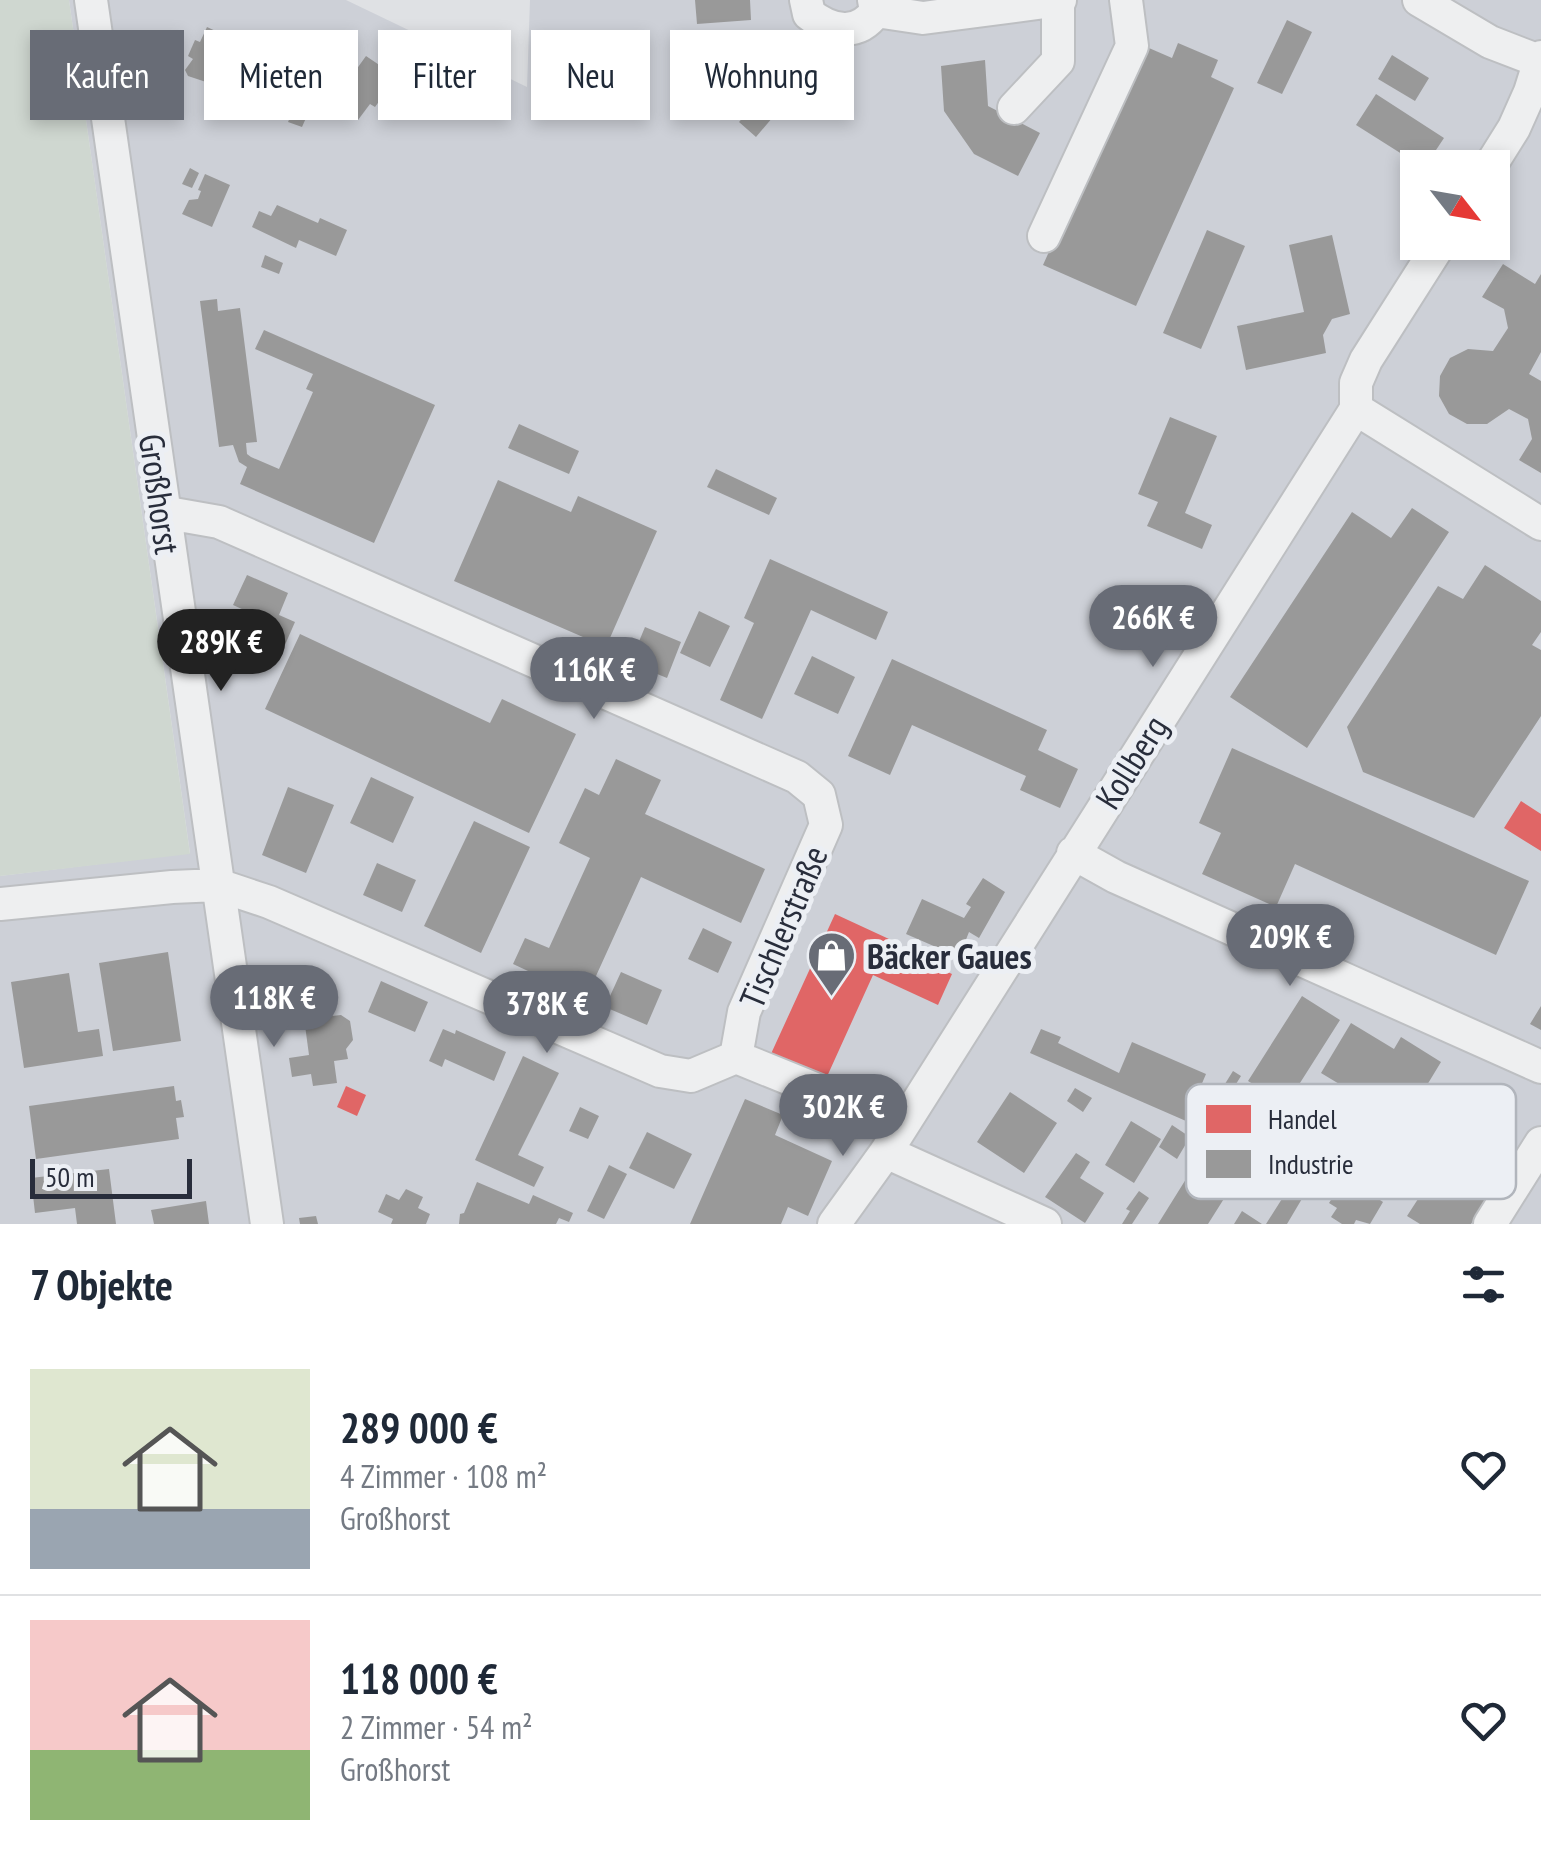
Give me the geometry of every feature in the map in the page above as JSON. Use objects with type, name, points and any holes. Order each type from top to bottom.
[{"type":"street","name":"Großhorst","points":[[90,0],[267,1224]]},
{"type":"street","points":[[806,0],[809,14],[824,26],[844,31],[868,24],[875,6],[923,18],[1049,1],[1058,61],[1014,108]]},
{"type":"street","points":[[1044,236],[1132,46],[1126,0]]},
{"type":"street","points":[[1435,4],[1490,42],[1540,59],[1522,110],[1499,150]]},
{"type":"street","name":"Kollberg","points":[[834,1224],[894,1138],[1356,408],[1356,383],[1366,360],[1430,260]]},
{"type":"street","points":[[1356,408],[1541,524]]},
{"type":"street","name":"Tischlerstraße","points":[[162,512],[219,522],[798,777],[820,795],[826,825],[744,1012],[736,1057]]},
{"type":"street","points":[[1073,854],[1116,877],[1541,1068]]},
{"type":"street","name":"Tischlerstraße","points":[[218,885],[269,902],[660,1071],[691,1076],[736,1057]]},
{"type":"street","points":[[0,904],[218,885]]},
{"type":"street","name":"Tischlerstraße","points":[[736,1057],[894,1138],[1045,1224]]},
{"type":"street","points":[[1516,1183],[1541,1144]]},
{"type":"street","points":[[1490,1224],[1506,1199]]},
{"type":"shaded area","points":[[0,0],[69,0],[73,30],[30,30],[30,120],[86,120],[190,854],[0,876]]},
{"type":"shaded area","points":[[69,0],[346,0],[408,30],[378,30],[378,120],[511,120],[511,79],[527,87],[530,0],[1541,0],[1541,1224],[0,1224],[0,876],[190,853],[86,120],[184,120],[184,30],[73,30]]},
{"type":"building: Handel","points":[[1521,801],[1541,814],[1541,851],[1504,828]]},
{"type":"building: Handel","points":[[835,914],[889,939],[886,944],[952,974],[938,1005],[873,975],[825,1081],[770,1056]]},
{"type":"building: Handel","points":[[346,1086],[366,1095],[357,1116],[337,1107]]},
{"type":"building: Industrie","points":[[695,0],[750,0],[751,20],[697,24]]},
{"type":"building: Industrie","points":[[1287,20],[1312,32],[1282,94],[1257,83]]},
{"type":"building: Industrie","points":[[204,33],[204,81],[188,76],[185,70],[193,59],[188,56],[195,40],[200,42]]},
{"type":"building: Industrie","points":[[1178,43],[1218,60],[1211,77],[1234,88],[1136,306],[1043,265],[1142,45],[1172,58]]},
{"type":"building: Industrie","points":[[1392,55],[1429,78],[1415,101],[1378,79]]},
{"type":"building: Industrie","points":[[366,56],[378,64],[378,103],[375,107],[370,104],[358,120],[358,67]]},
{"type":"building: Industrie","points":[[985,60],[988,106],[1040,133],[1018,176],[974,154],[944,111],[941,66]]},
{"type":"building: Industrie","points":[[1376,94],[1444,138],[1436,150],[1400,153],[1356,125]]},
{"type":"building: Industrie","points":[[289,120],[305,120],[302,127]]},
{"type":"building: Industrie","points":[[741,120],[770,120],[756,137]]},
{"type":"building: Industrie","points":[[190,168],[199,173],[192,188],[182,184]]},
{"type":"building: Industrie","points":[[205,174],[230,185],[212,227],[182,214],[189,200],[198,199]]},
{"type":"building: Industrie","points":[[277,205],[318,223],[320,218],[347,230],[336,256],[299,240],[296,248],[252,227],[259,211],[271,216]]},
{"type":"building: Industrie","points":[[1207,230],[1245,246],[1201,349],[1163,333]]},
{"type":"building: Industrie","points":[[1332,235],[1350,314],[1332,319],[1323,335],[1326,353],[1246,370],[1237,326],[1304,312],[1289,245]]},
{"type":"building: Industrie","points":[[265,255],[283,263],[279,274],[261,267]]},
{"type":"building: Industrie","points":[[1503,264],[1535,284],[1541,274],[1541,352],[1529,374],[1541,381],[1541,473],[1519,460],[1532,439],[1528,419],[1509,409],[1487,424],[1467,424],[1449,414],[1439,396],[1440,376],[1450,358],[1468,349],[1493,351],[1508,328],[1504,309],[1482,297]]},
{"type":"building: Industrie","points":[[217,299],[218,311],[240,308],[257,442],[246,443],[251,457],[279,469],[313,392],[306,389],[313,374],[255,349],[264,330],[435,405],[374,543],[240,484],[247,467],[239,462],[233,445],[219,447],[200,301]]},
{"type":"building: Industrie","points":[[1170,417],[1217,436],[1185,513],[1212,525],[1202,549],[1147,526],[1158,502],[1138,494]]},
{"type":"building: Industrie","points":[[519,424],[579,451],[569,474],[508,448]]},
{"type":"building: Industrie","points":[[716,469],[777,498],[769,515],[707,487]]},
{"type":"building: Industrie","points":[[498,480],[571,512],[578,496],[657,531],[606,647],[454,581]]},
{"type":"building: Industrie","points":[[1412,508],[1449,532],[1307,748],[1230,697],[1352,512],[1391,538]]},
{"type":"building: Industrie","points":[[770,559],[888,612],[876,640],[811,610],[762,719],[720,700],[754,623],[744,618]]},
{"type":"building: Industrie","points":[[1485,565],[1541,601],[1541,632],[1532,645],[1541,650],[1541,716],[1474,818],[1363,772],[1347,727],[1438,586],[1463,599]]},
{"type":"building: Industrie","points":[[247,575],[288,593],[279,615],[295,622],[281,654],[245,638],[255,615],[233,605]]},
{"type":"building: Industrie","points":[[699,611],[730,626],[710,667],[680,653]]},
{"type":"building: Industrie","points":[[645,627],[681,642],[667,678],[630,663]]},
{"type":"building: Industrie","points":[[300,634],[490,723],[502,699],[576,734],[529,833],[265,709]]},
{"type":"building: Industrie","points":[[812,656],[855,677],[838,714],[794,694]]},
{"type":"building: Industrie","points":[[892,659],[1047,730],[1038,750],[1078,769],[1060,808],[1020,790],[1026,776],[912,725],[890,775],[848,756]]},
{"type":"building: Industrie","points":[[1232,748],[1529,881],[1496,955],[1295,864],[1276,907],[1202,874],[1221,833],[1199,823]]},
{"type":"building: Industrie","points":[[616,759],[661,780],[645,814],[765,869],[741,923],[641,877],[586,998],[513,964],[525,938],[549,948],[590,858],[559,843],[585,788],[599,795]]},
{"type":"building: Industrie","points":[[371,777],[414,797],[393,843],[350,823]]},
{"type":"building: Industrie","points":[[288,787],[334,805],[306,873],[262,855]]},
{"type":"building: Industrie","points":[[474,821],[530,847],[481,953],[424,926]]},
{"type":"building: Industrie","points":[[377,863],[416,880],[402,912],[363,895]]},
{"type":"building: Industrie","points":[[983,878],[1005,892],[979,938],[969,932],[959,957],[906,934],[922,899],[964,918],[971,907],[966,904]]},
{"type":"building: Industrie","points":[[703,928],[732,942],[718,973],[688,959]]},
{"type":"building: Industrie","points":[[168,952],[181,1041],[113,1051],[99,963]]},
{"type":"building: Industrie","points":[[621,972],[662,990],[647,1025],[605,1007]]},
{"type":"building: Industrie","points":[[69,973],[78,1032],[99,1029],[103,1056],[24,1068],[11,982]]},
{"type":"building: Industrie","points":[[327,977],[332,1016],[341,1015],[350,1021],[353,1040],[346,1049],[348,1059],[334,1061],[337,1083],[313,1086],[311,1074],[292,1077],[289,1058],[309,1055],[299,981]]},
{"type":"building: Industrie","points":[[381,981],[428,1002],[415,1032],[368,1012]]},
{"type":"building: Industrie","points":[[1302,996],[1340,1020],[1299,1084],[1248,1081]]},
{"type":"building: Industrie","points":[[1541,1006],[1541,1030],[1530,1024]]},
{"type":"building: Industrie","points":[[1351,1023],[1394,1049],[1401,1037],[1441,1062],[1428,1084],[1339,1084],[1321,1073]]},
{"type":"building: Industrie","points":[[443,1029],[455,1034],[456,1030],[506,1052],[494,1081],[445,1059],[442,1067],[429,1061]]},
{"type":"building: Industrie","points":[[1041,1029],[1061,1037],[1058,1043],[1119,1073],[1132,1042],[1206,1074],[1202,1084],[1186,1084],[1186,1121],[1030,1053]]},
{"type":"building: Industrie","points":[[523,1056],[559,1073],[518,1155],[544,1167],[534,1187],[475,1160]]},
{"type":"building: Industrie","points":[[1233,1071],[1241,1076],[1236,1084],[1225,1084]]},
{"type":"building: Industrie","points":[[174,1086],[184,1117],[176,1118],[179,1139],[36,1159],[29,1106]]},
{"type":"building: Industrie","points":[[1075,1088],[1092,1098],[1083,1112],[1067,1101]]},
{"type":"building: Industrie","points":[[1010,1092],[1057,1123],[1024,1173],[977,1142]]},
{"type":"building: Industrie","points":[[745,1099],[783,1115],[775,1135],[832,1161],[808,1216],[788,1207],[781,1224],[690,1224]]},
{"type":"building: Industrie","points":[[580,1107],[599,1116],[588,1139],[569,1131]]},
{"type":"building: Industrie","points":[[1131,1121],[1161,1139],[1134,1183],[1105,1165]]},
{"type":"building: Industrie","points":[[1172,1125],[1186,1134],[1186,1144],[1177,1159],[1159,1147]]},
{"type":"building: Industrie","points":[[647,1132],[692,1154],[674,1189],[629,1168]]},
{"type":"building: Industrie","points":[[1076,1153],[1090,1162],[1080,1178],[1104,1193],[1085,1223],[1045,1197]]},
{"type":"building: Industrie","points":[[609,1165],[627,1174],[604,1219],[587,1211]]},
{"type":"building: Industrie","points":[[109,1169],[116,1224],[77,1224],[75,1208],[35,1213],[31,1178]]},
{"type":"building: Industrie","points":[[1186,1179],[1186,1199],[1224,1199],[1208,1224],[1158,1224]]},
{"type":"building: Industrie","points":[[477,1182],[529,1204],[533,1195],[573,1213],[569,1222],[559,1218],[556,1224],[459,1224],[460,1214],[464,1213]]},
{"type":"building: Industrie","points":[[406,1189],[423,1197],[418,1208],[430,1214],[426,1224],[391,1224],[393,1219],[378,1212],[386,1194],[399,1200]]},
{"type":"building: Industrie","points":[[1139,1191],[1149,1198],[1132,1224],[1122,1224],[1130,1211],[1126,1209]]},
{"type":"building: Industrie","points":[[1282,1199],[1302,1199],[1287,1224],[1266,1224]]},
{"type":"building: Industrie","points":[[1332,1199],[1383,1202],[1370,1224],[1356,1220],[1354,1224],[1342,1224],[1331,1217],[1337,1208],[1329,1203]]},
{"type":"building: Industrie","points":[[1418,1199],[1487,1199],[1471,1224],[1420,1224],[1407,1216]]},
{"type":"building: Industrie","points":[[206,1201],[209,1224],[154,1224],[151,1210]]},
{"type":"building: Industrie","points":[[1242,1211],[1262,1224],[1234,1224]]},
{"type":"building: Industrie","points":[[316,1216],[318,1224],[300,1224],[299,1218]]},
{"type":"place","name":"Bäcker Gaues","points":[[832,998]]}]
